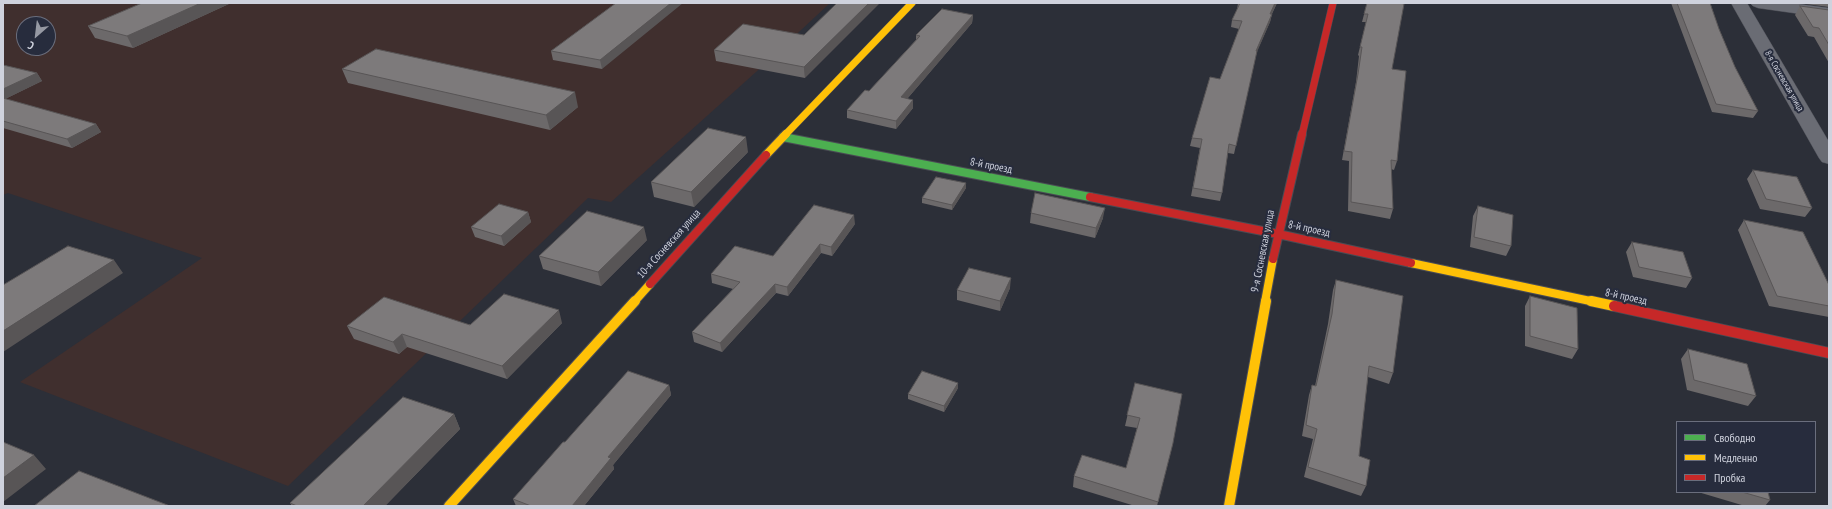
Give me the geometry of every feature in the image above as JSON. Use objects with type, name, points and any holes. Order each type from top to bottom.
[{"type":"street","name":"10-я Сосневская улица","points":[[448,506],[783,137],[912,3]]},
{"type":"street","name":"9-я Сосневская улица","points":[[1229,506],[1278,234],[1333,3]]},
{"type":"street","name":"8-я Сосневская улица","points":[[1739,3],[1829,158]]},
{"type":"street","points":[[1758,3],[1829,13]]},
{"type":"street","name":"8-й проезд","points":[[783,137],[1278,234],[1829,353]]},
{"type":"shaded area","points":[[3,3],[830,3],[756,72],[611,202],[588,198],[288,486],[20,382],[202,258],[8,193],[3,195]]},
{"type":"building","points":[[142,3],[201,3],[127,36],[88,26]]},
{"type":"building","points":[[616,3],[671,3],[600,60],[551,51]]},
{"type":"building","points":[[837,3],[869,3],[804,67],[714,50],[743,24],[804,35]]},
{"type":"building","points":[[1240,3],[1275,3],[1270,14],[1272,14],[1256,51],[1236,146],[1229,144],[1222,193],[1193,188],[1202,139],[1192,138],[1210,77],[1220,79],[1242,21],[1232,20]]},
{"type":"building","points":[[1367,3],[1404,4],[1392,69],[1406,71],[1397,161],[1391,160],[1393,209],[1351,202],[1352,152],[1344,151],[1358,74],[1362,47],[1360,47],[1368,14],[1364,14]]},
{"type":"building","points":[[1677,3],[1710,3],[1735,67],[1758,111],[1716,104]]},
{"type":"building","points":[[1800,6],[1829,10],[1829,45],[1819,28],[1813,27]]},
{"type":"building","points":[[942,9],[973,15],[901,97],[913,100],[896,121],[847,110],[865,90],[869,91],[920,36],[916,35]]},
{"type":"building","points":[[376,49],[575,92],[546,115],[342,69]]},
{"type":"building","points":[[3,65],[37,73],[3,89]]},
{"type":"building","points":[[3,98],[96,124],[67,139],[3,121]]},
{"type":"building","points":[[708,128],[746,137],[691,192],[651,182]]},
{"type":"building","points":[[1753,170],[1797,177],[1812,208],[1766,199]]},
{"type":"building","points":[[936,177],[966,183],[952,205],[922,198]]},
{"type":"building","points":[[1035,193],[1105,208],[1096,228],[1031,213]]},
{"type":"building","points":[[499,204],[528,212],[501,236],[471,227]]},
{"type":"building","points":[[814,205],[854,215],[831,247],[820,244],[787,287],[775,284],[720,343],[692,332],[740,282],[711,274],[735,246],[773,256]]},
{"type":"building","points":[[1478,206],[1513,215],[1511,246],[1474,237]]},
{"type":"building","points":[[587,211],[644,227],[598,272],[539,256]]},
{"type":"building","points":[[1744,220],[1803,232],[1829,285],[1829,306],[1777,296]]},
{"type":"building","points":[[1632,242],[1683,252],[1692,278],[1639,267]]},
{"type":"building","points":[[68,246],[114,260],[3,331],[3,285]]},
{"type":"building","points":[[969,268],[1011,278],[1000,301],[957,290]]},
{"type":"building","points":[[1336,280],[1403,296],[1393,373],[1369,366],[1359,456],[1370,460],[1366,486],[1308,467],[1317,429],[1306,425],[1312,385],[1316,386],[1332,314]]},
{"type":"building","points":[[504,294],[559,310],[502,366],[402,334],[393,342],[347,326],[384,297],[470,325]]},
{"type":"building","points":[[1530,296],[1577,308],[1578,349],[1530,336]]},
{"type":"building","points":[[1688,349],[1747,364],[1756,396],[1694,380]]},
{"type":"building","points":[[628,371],[669,385],[608,457],[611,458],[572,506],[531,506],[513,499],[563,442],[565,442]]},
{"type":"building","points":[[922,371],[958,383],[944,406],[908,394]]},
{"type":"building","points":[[1135,383],[1182,394],[1173,443],[1158,502],[1074,476],[1082,455],[1126,468],[1140,418],[1127,415]]},
{"type":"building","points":[[403,397],[454,414],[363,506],[297,506],[290,503]]},
{"type":"building","points":[[3,442],[34,455],[3,478]]},
{"type":"building","points":[[79,471],[170,506],[34,506]]},
{"type":"building","points":[[1746,493],[1768,493],[1770,500]]},
{"type":"traffic: fast","points":[[783,137],[1090,197]]},
{"type":"traffic: slow","points":[[766,155],[912,3]]},
{"type":"traffic: slow","points":[[1229,506],[1273,259]]},
{"type":"traffic: slow","points":[[1411,263],[1614,306]]},
{"type":"traffic: slow","points":[[449,506],[650,284]]},
{"type":"traffic: jam","points":[[1273,259],[1333,3]]},
{"type":"traffic: jam","points":[[650,284],[766,155]]},
{"type":"traffic: jam","points":[[1090,197],[1278,234],[1411,263]]},
{"type":"traffic: jam","points":[[1614,306],[1829,353]]}]
